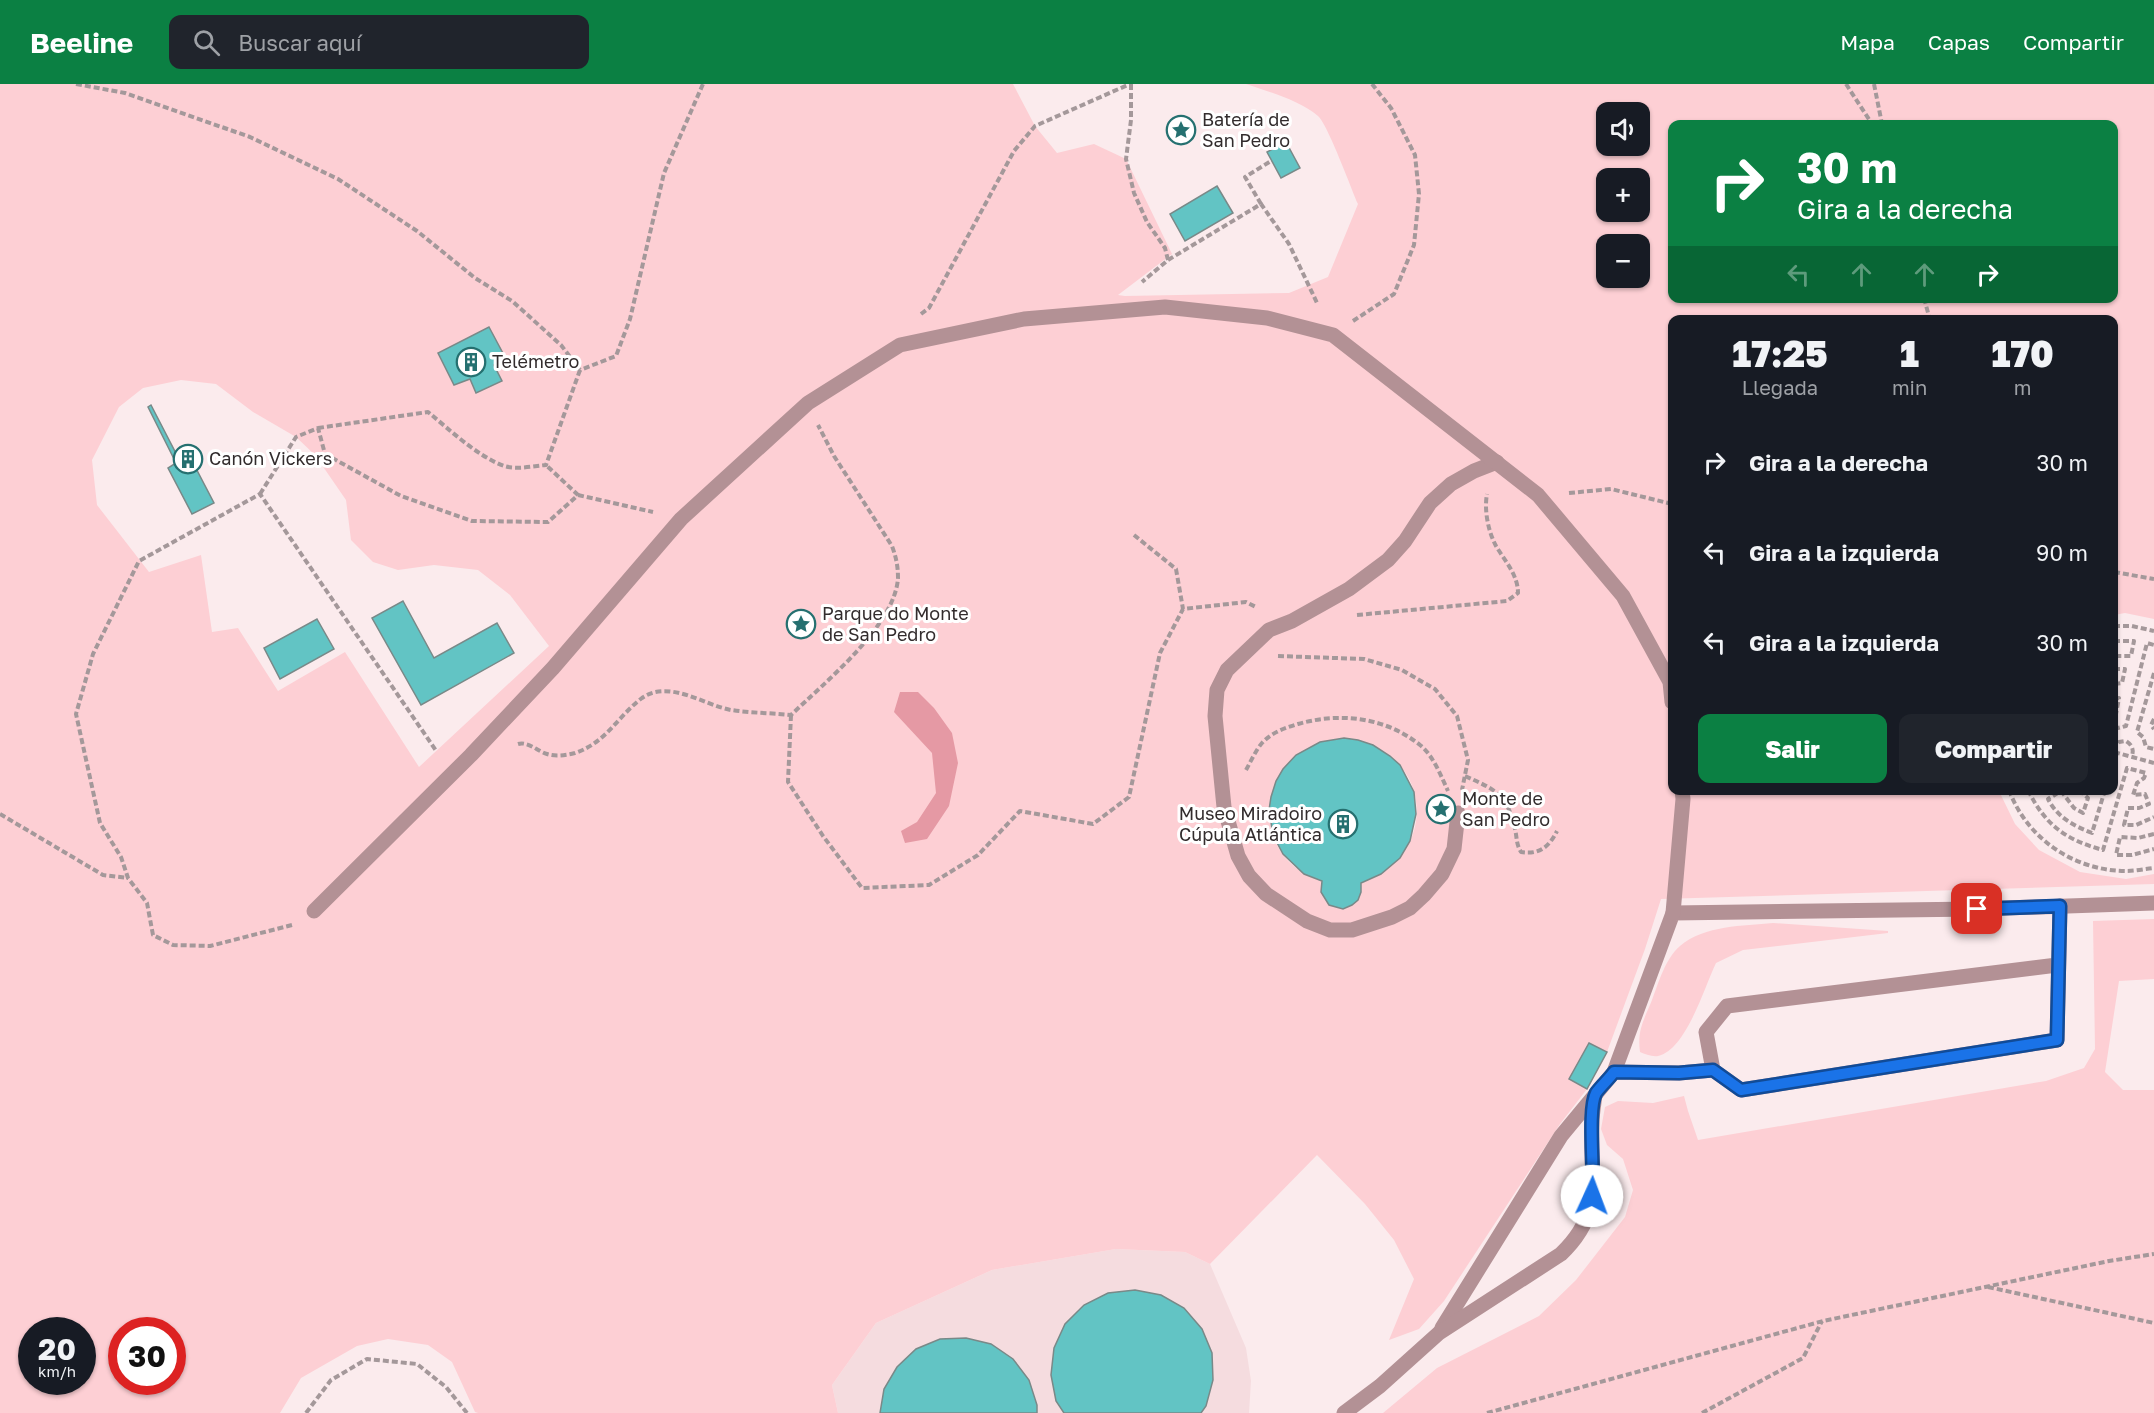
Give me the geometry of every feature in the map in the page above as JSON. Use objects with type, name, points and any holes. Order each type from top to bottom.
[{"type":"street","points":[[314,911],[471,755],[553,668],[681,519],[808,403],[900,345],[1024,319],[1165,306],[1268,318],[1333,335],[1538,495],[1623,596],[1668,678]]},
{"type":"street","points":[[1458,813],[1454,849],[1442,874],[1425,895],[1410,908],[1392,917],[1352,930],[1330,930],[1306,921],[1266,894],[1250,876],[1238,856],[1224,807],[1215,724],[1217,690],[1227,670],[1269,630],[1292,621],[1350,589],[1388,560],[1405,541],[1430,503],[1451,484],[1474,471],[1497,462]]},
{"type":"street","points":[[1438,1333],[1561,1136],[1614,1072],[1673,913],[1683,795]]},
{"type":"street","points":[[1673,913],[2154,903]]},
{"type":"street","points":[[1614,1072],[1679,1073],[1713,1070],[1741,1090],[2057,1040],[2060,906]]},
{"type":"street","points":[[1713,1070],[1706,1032],[1727,1006],[2057,965]]},
{"type":"street","points":[[1344,1413],[1380,1386],[1438,1333],[1561,1254],[1575,1240],[1591,1208],[1594,1183],[1592,1124],[1595,1095]]},
{"type":"path","points":[[76,84],[125,93],[240,133],[338,179],[417,231],[475,278],[512,301],[561,345],[580,370]]},
{"type":"path","points":[[546,465],[580,370],[616,356],[630,319],[664,173],[703,84]]},
{"type":"path","points":[[900,345],[906,327],[929,308],[1014,151],[1035,126],[1131,84],[1131,120],[1126,159],[1134,193],[1147,222],[1165,249],[1168,260]]},
{"type":"path","points":[[1271,161],[1245,177],[1289,244],[1333,335],[1394,294],[1414,245],[1419,194],[1415,154],[1391,108],[1372,84]]},
{"type":"path","points":[[1846,84],[1869,120]]},
{"type":"path","points":[[1874,84],[1881,120]]},
{"type":"path","points":[[1111,311],[1125,296],[1168,260],[1261,204]]},
{"type":"path","points":[[808,403],[834,456],[892,546],[897,561],[898,579],[894,597],[876,628],[850,658],[791,715],[788,782],[823,836],[862,888],[929,885],[978,855],[1020,811],[1093,824],[1129,797],[1160,652],[1183,609],[1176,569],[1134,536]]},
{"type":"path","points":[[314,911],[290,926],[210,946],[173,945],[153,935],[147,903],[128,879],[121,857],[100,823],[76,714],[93,654],[139,561],[260,494],[296,437],[318,428],[428,412],[472,448],[505,466],[546,465],[578,495],[681,519]]},
{"type":"path","points":[[318,428],[325,454],[401,496],[472,521],[548,522],[578,495]]},
{"type":"path","points":[[1352,615],[1508,601],[1518,593],[1518,582],[1494,543],[1486,514],[1486,496],[1492,482],[1512,474]]},
{"type":"path","points":[[1538,495],[1611,489],[1668,503]]},
{"type":"path","points":[[260,494],[437,752],[471,755]]},
{"type":"path","points":[[2118,573],[2154,579]]},
{"type":"path","points":[[1183,609],[1246,602],[1263,611],[1269,630],[1270,655],[1364,659],[1402,670],[1435,689],[1457,716],[1468,760],[1458,813]]},
{"type":"path","points":[[2118,626],[2132,626],[2154,631]]},
{"type":"path","points":[[2118,641],[2134,641],[2131,657],[2118,656]]},
{"type":"path","points":[[2118,728],[2126,726],[2147,643],[2154,645]]},
{"type":"path","points":[[2118,669],[2125,669],[2122,683],[2118,684]]},
{"type":"path","points":[[2154,674],[2137,732],[2143,737],[2146,747],[2154,749]]},
{"type":"path","points":[[512,745],[522,742],[548,754],[562,756],[576,752],[602,740],[643,698],[655,693],[680,693],[730,710],[791,715]]},
{"type":"path","points":[[1224,807],[1262,743],[1276,732],[1329,717],[1371,721],[1395,729],[1422,746],[1436,765],[1458,813]]},
{"type":"path","points":[[2154,718],[2151,725],[2154,729]]},
{"type":"path","points":[[2118,743],[2126,741],[2131,745],[2134,751],[2132,756]]},
{"type":"path","points":[[2118,753],[2154,764]]},
{"type":"path","points":[[2031,795],[2046,821],[2075,841],[2103,850],[2127,768],[2146,773],[2144,778],[2137,783],[2133,795],[2145,794],[2149,804],[2139,808],[2128,808],[2124,825],[2136,825],[2154,817]]},
{"type":"path","points":[[1465,776],[1487,786],[1504,798],[1510,811],[1517,845],[1521,852],[1533,854],[1540,850],[1553,840],[1557,831]]},
{"type":"path","points":[[2011,795],[2014,805],[2037,835],[2067,858],[2093,867],[2126,871],[2154,868]]},
{"type":"path","points":[[2054,795],[2048,799],[2058,813],[2076,827],[2092,833],[2103,795]]},
{"type":"path","points":[[2064,795],[2074,808],[2083,813],[2088,798],[2085,795]]},
{"type":"path","points":[[0,814],[103,875],[128,879]]},
{"type":"path","points":[[2154,834],[2138,838],[2120,837],[2116,855],[2132,855],[2154,849]]},
{"type":"path","points":[[1488,1413],[1823,1321],[2109,1261],[2154,1254]]},
{"type":"path","points":[[1984,1287],[2154,1323]]},
{"type":"path","points":[[1702,1413],[1803,1358],[1823,1321]]},
{"type":"path","points":[[306,1413],[331,1380],[367,1359],[417,1364],[446,1387],[467,1413]]},
{"type":"shaded area","name":"Parque do Monte de San Pedro","points":[[0,84],[1013,84],[1035,126],[1057,153],[1094,144],[1126,159],[1172,254],[1118,295],[1125,296],[1289,293],[1328,277],[1358,204],[1339,157],[1318,116],[1293,101],[1246,84],[2154,84],[2154,619],[2125,613],[2118,614],[2118,315],[1668,315],[1668,795],[2001,795],[2015,824],[2039,850],[2080,872],[2126,879],[2154,874],[2154,884],[1661,899],[1607,1052],[1587,1089],[1560,1124],[1444,1301],[1419,1329],[1389,1340],[1414,1279],[1394,1240],[1365,1204],[1317,1155],[1210,1264],[1185,1252],[1116,1249],[992,1270],[876,1323],[832,1385],[838,1413],[478,1413],[475,1412],[452,1362],[428,1345],[388,1339],[357,1346],[301,1378],[280,1413],[0,1413]],"holes":[[[181,380],[216,384],[253,412],[296,437],[315,455],[346,500],[351,540],[373,562],[398,570],[434,565],[478,570],[510,595],[549,646],[419,767],[345,652],[278,691],[238,628],[212,632],[201,555],[149,572],[97,505],[92,460],[119,407],[143,388]],[[1344,738],[1373,746],[1395,760],[1409,780],[1416,803],[1415,826],[1406,849],[1388,869],[1361,883],[1361,890],[1356,901],[1342,908],[1329,905],[1321,892],[1322,881],[1296,868],[1279,849],[1271,826],[1270,802],[1278,779],[1293,759],[1315,745]]]},
{"type":"shaded area","points":[[900,692],[918,692],[934,708],[952,733],[958,763],[949,806],[927,839],[905,843],[901,831],[917,822],[936,793],[932,753],[894,712]]},
{"type":"shaded area","points":[[2154,919],[2154,979],[2119,981],[2105,1072],[2123,1090],[2154,1090],[2154,1413],[1383,1413],[1437,1368],[1539,1316],[1576,1280],[1625,1217],[1633,1190],[1623,1159],[1607,1145],[1601,1129],[1605,1107],[1618,1101],[1653,1103],[1684,1096],[1698,1140],[2046,1081],[2084,1068],[2095,1049],[2093,921]]},
{"type":"shaded area","points":[[1773,923],[1888,931],[1888,933],[1743,950],[1716,963],[1693,1017],[1677,1042],[1668,1051],[1658,1056],[1640,1052],[1639,1037],[1644,1019],[1666,964],[1680,946],[1690,939],[1713,930]]},
{"type":"shaded area","points":[[1116,1249],[1185,1252],[1210,1264],[1246,1348],[1251,1381],[1249,1413],[838,1413],[832,1385],[876,1323],[992,1270]]},
{"type":"building","points":[[1286,142],[1300,168],[1281,178],[1267,152]]},
{"type":"building","points":[[1217,186],[1233,213],[1185,241],[1170,214]]},
{"type":"building","name":"Telémetro","points":[[489,327],[506,359],[494,365],[502,381],[476,393],[470,379],[454,385],[438,353]]},
{"type":"building","name":"Canón Vickers","points":[[151,405],[180,461],[190,457],[214,503],[192,514],[168,468],[176,463],[148,407]]},
{"type":"building","points":[[403,601],[434,658],[497,623],[514,653],[421,705],[372,618]]},
{"type":"building","points":[[317,619],[334,649],[280,679],[264,648]]},
{"type":"building","name":"Museo Miradoiro Cúpula Atlántica","points":[[1344,738],[1373,745],[1400,765],[1414,792],[1416,814],[1410,841],[1400,858],[1381,874],[1361,883],[1358,900],[1343,909],[1329,905],[1321,892],[1322,881],[1304,874],[1283,854],[1273,835],[1269,810],[1276,781],[1296,755],[1320,742]]},
{"type":"building","points":[[1589,1043],[1607,1052],[1587,1089],[1569,1079]]},
{"type":"building","points":[[1135,1290],[1161,1295],[1184,1308],[1202,1329],[1212,1353],[1213,1380],[1206,1406],[1201,1413],[1064,1413],[1056,1401],[1051,1375],[1054,1348],[1065,1324],[1084,1305],[1108,1293]]},
{"type":"building","points":[[966,1338],[991,1344],[1013,1359],[1029,1380],[1037,1405],[1037,1413],[880,1413],[884,1389],[897,1367],[916,1349],[940,1339]]},
{"type":"place","name":"Batería de San Pedro","points":[[1181,130]]},
{"type":"place","name":"Telémetro","points":[[471,362]]},
{"type":"place","name":"Canón Vickers","points":[[188,459]]},
{"type":"place","name":"Parque do Monte de San Pedro","points":[[801,624]]},
{"type":"place","name":"Monte de San Pedro","points":[[1441,809]]},
{"type":"place","name":"Museo Miradoiro Cúpula Atlántica","points":[[1343,824]]},
{"type":"route","points":[[1592,1196],[1594,1183],[1592,1124],[1595,1095],[1614,1072],[1679,1073],[1713,1070],[1741,1090],[2057,1040],[2060,906],[1977,909]]}]
